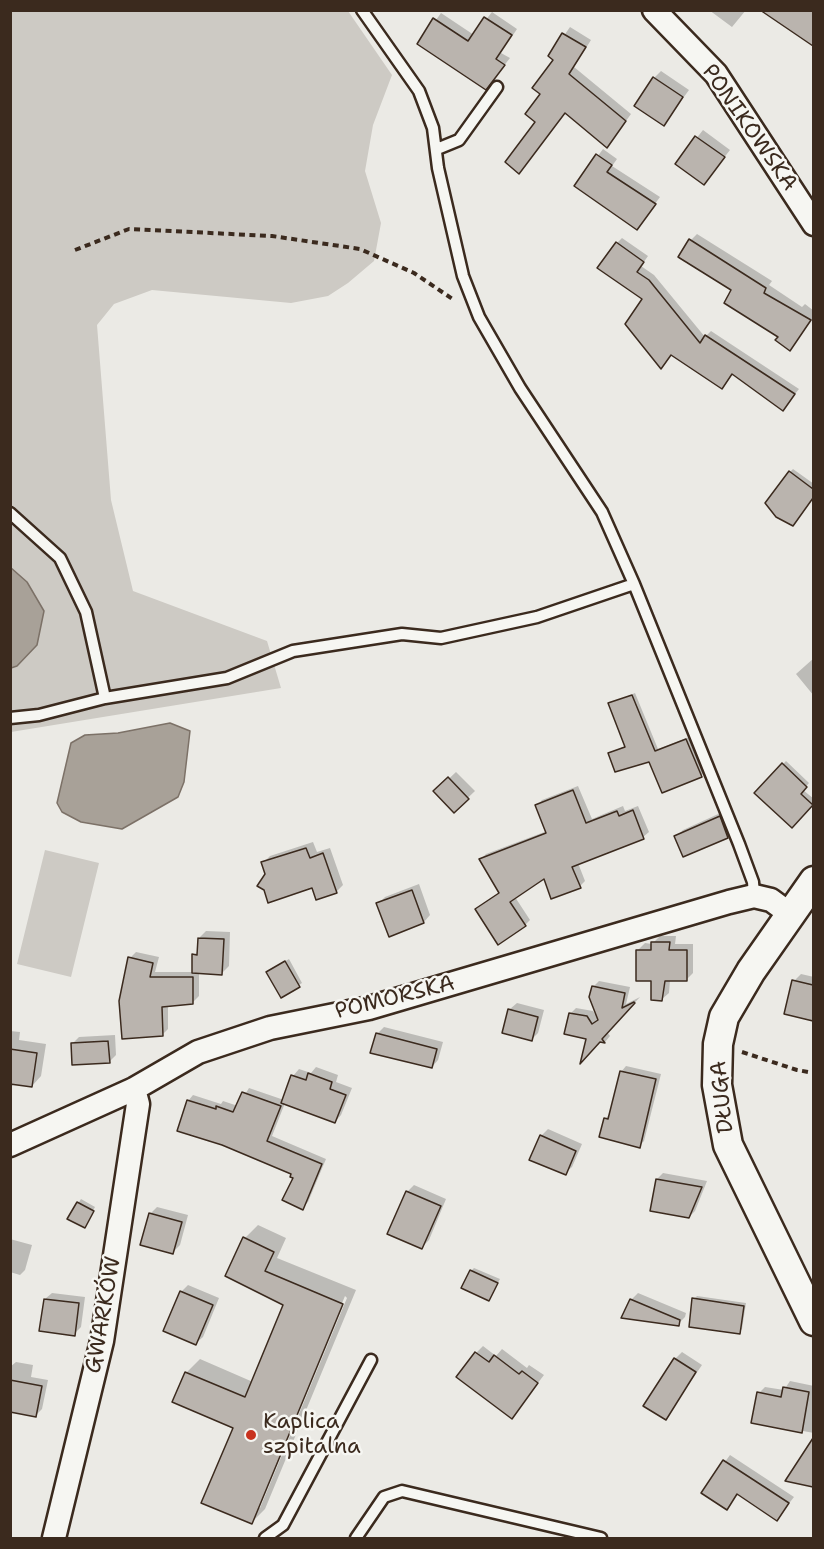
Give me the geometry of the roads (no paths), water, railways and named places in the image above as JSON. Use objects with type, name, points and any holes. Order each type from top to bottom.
[{"type":"street","name":"PONIKOWSKA","points":[[654,10],[716,74],[813,224]]},
{"type":"street","name":"DŁUGA","points":[[813,881],[751,971],[724,1017],[718,1044],[717,1085],[728,1145],[813,1321]]},
{"type":"street","points":[[754,896],[771,900],[790,914]]},
{"type":"street","name":"POMORSKA","points":[[10,1145],[134,1089],[198,1052],[261,1031],[323,1015],[369,1008],[754,896]]},
{"type":"street","name":"GWARKÓW","points":[[54,1539],[102,1341],[138,1104],[134,1089]]},
{"type":"lane","points":[[362,10],[418,91],[433,128],[463,276],[479,317],[520,388],[602,512],[634,584],[740,844],[753,882],[754,896]]},
{"type":"lane","points":[[436,149],[459,140],[497,87]]},
{"type":"lane","points":[[10,513],[60,558],[86,612],[105,698]]},
{"type":"lane","points":[[10,718],[39,715],[105,698],[227,678],[293,651],[402,634],[441,638],[537,617],[634,584]]},
{"type":"lane","points":[[265,1539],[283,1526],[371,1360]]},
{"type":"lane","points":[[356,1539],[384,1497],[402,1491],[601,1539]]},
{"type":"place","name":"Kaplica szpitalna","points":[[251,1435]]}]
